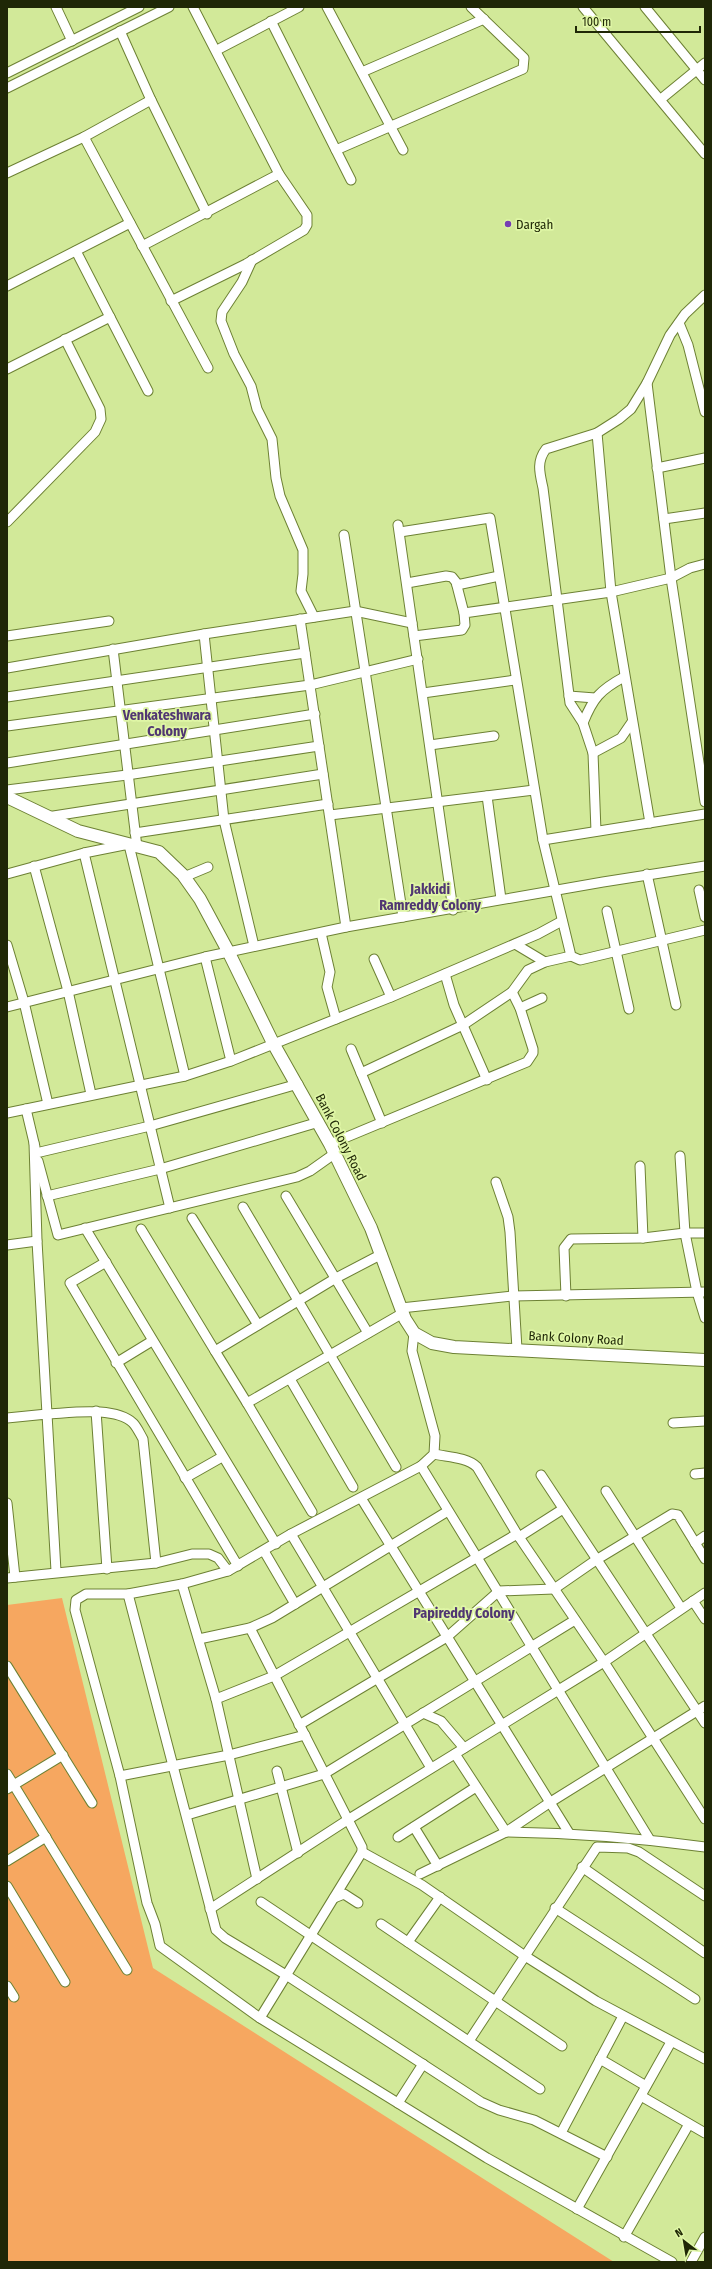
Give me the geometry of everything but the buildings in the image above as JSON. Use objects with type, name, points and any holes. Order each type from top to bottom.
[{"type":"street","points":[[56,7],[72,40]]},
{"type":"street","points":[[7,73],[139,7]]},
{"type":"street","points":[[7,88],[169,7]]},
{"type":"street","points":[[171,301],[252,260],[304,230],[307,225],[307,215],[279,174],[217,50],[193,7]]},
{"type":"street","points":[[217,50],[299,7]]},
{"type":"street","points":[[327,7],[403,150]]},
{"type":"street","points":[[336,150],[523,69],[525,66],[524,58],[471,7]]},
{"type":"street","points":[[583,7],[661,99],[705,154]]},
{"type":"street","points":[[645,7],[705,80]]},
{"type":"street","points":[[362,72],[484,19]]},
{"type":"street","points":[[271,21],[351,180]]},
{"type":"street","points":[[120,31],[151,100],[207,214]]},
{"type":"street","points":[[661,99],[705,63]]},
{"type":"street","points":[[7,172],[84,137],[151,100]]},
{"type":"street","points":[[84,137],[208,368]]},
{"type":"street","points":[[142,246],[207,214],[279,174]]},
{"type":"street","points":[[7,286],[130,224]]},
{"type":"street","points":[[76,251],[148,391]]},
{"type":"street","points":[[252,260],[242,282],[222,312],[221,322],[234,354],[251,386],[257,410],[272,439],[276,478],[280,496],[303,550],[304,574],[301,591],[314,617]]},
{"type":"street","points":[[596,831],[593,753],[583,723],[570,702],[544,488],[539,466],[541,455],[546,450],[597,433],[619,419],[631,409],[647,383],[658,357],[679,323],[705,295]]},
{"type":"street","points":[[7,369],[110,317]]},
{"type":"street","points":[[679,323],[688,345],[704,401],[705,412]]},
{"type":"street","points":[[7,522],[95,432],[101,419],[100,409],[65,339]]},
{"type":"street","points":[[647,383],[671,578],[705,802]]},
{"type":"street","points":[[597,433],[611,592],[624,677],[650,823]]},
{"type":"street","points":[[657,468],[705,458]]},
{"type":"street","points":[[664,519],[705,513]]},
{"type":"street","points":[[452,910],[439,802],[399,528],[490,518],[505,606],[515,680],[543,840],[571,956]]},
{"type":"street","points":[[344,535],[403,917]]},
{"type":"street","points":[[464,613],[611,592],[671,578],[690,568],[705,564]]},
{"type":"street","points":[[407,583],[446,576],[452,577],[457,585],[464,613],[465,625],[462,630],[414,636]]},
{"type":"street","points":[[457,585],[499,576]]},
{"type":"street","points":[[7,668],[204,634],[355,612],[412,623]]},
{"type":"street","points":[[300,619],[346,927]]},
{"type":"street","points":[[7,636],[110,621]]},
{"type":"street","points":[[204,634],[224,820],[254,946]]},
{"type":"street","points":[[113,649],[135,833],[130,846],[185,1076]]},
{"type":"street","points":[[7,697],[305,653]]},
{"type":"street","points":[[7,726],[120,712],[310,685],[418,659]]},
{"type":"street","points":[[583,723],[595,698],[610,685],[624,677]]},
{"type":"street","points":[[423,693],[515,680]]},
{"type":"street","points":[[569,696],[595,698]]},
{"type":"street","points":[[7,763],[124,743],[315,714]]},
{"type":"street","points":[[593,753],[621,738],[632,722]]},
{"type":"street","points":[[430,745],[494,736]]},
{"type":"street","points":[[7,790],[127,775],[218,760],[319,746]]},
{"type":"street","points":[[45,817],[324,774]]},
{"type":"street","points":[[330,815],[534,790]]},
{"type":"street","points":[[487,796],[501,899]]},
{"type":"street","name":"Bank Colony Road","points":[[7,797],[45,817],[78,831],[130,846],[159,852],[167,857],[184,877],[200,899],[228,951],[273,1043],[319,1122],[382,1254],[402,1311],[414,1333],[432,1343],[454,1347],[517,1348],[705,1360]]},
{"type":"street","points":[[135,833],[328,804]]},
{"type":"street","points":[[543,840],[705,814]]},
{"type":"street","points":[[7,874],[84,853],[130,846]]},
{"type":"street","points":[[84,853],[170,1208]]},
{"type":"street","points":[[34,866],[68,991],[91,1094]]},
{"type":"street","points":[[7,1007],[228,951],[321,932],[403,917],[452,910],[501,899],[647,874],[705,866]]},
{"type":"street","points":[[184,877],[208,867]]},
{"type":"street","points":[[647,874],[676,1004]]},
{"type":"street","points":[[699,890],[705,917]]},
{"type":"street","points":[[607,911],[629,1009]]},
{"type":"street","points":[[7,1113],[91,1094],[140,1086],[185,1076],[231,1061],[391,997],[515,944],[562,922]]},
{"type":"street","points":[[361,1073],[463,1025],[512,992],[528,970],[545,962],[571,956],[580,960],[705,930]]},
{"type":"street","points":[[321,932],[330,972],[326,987],[336,1019]]},
{"type":"street","points":[[515,944],[545,962]]},
{"type":"street","points":[[7,945],[24,1002],[48,1104]]},
{"type":"street","points":[[205,957],[231,1061]]},
{"type":"street","points":[[374,958],[391,997]]},
{"type":"street","points":[[445,974],[454,1005],[488,1080]]},
{"type":"street","points":[[26,1109],[58,1235],[297,1177],[316,1168],[332,1149],[382,1123],[488,1080],[527,1062],[533,1053],[520,1008],[512,992]]},
{"type":"street","points":[[520,1008],[542,998]]},
{"type":"street","points":[[351,1049],[382,1123]]},
{"type":"street","points":[[36,1153],[150,1126],[298,1084]]},
{"type":"street","points":[[47,1196],[160,1169],[319,1122]]},
{"type":"street","points":[[34,1143],[37,1241],[56,1571]]},
{"type":"street","points":[[680,1156],[685,1234],[701,1292],[705,1318]]},
{"type":"street","points":[[640,1166],[643,1238]]},
{"type":"street","points":[[496,1182],[508,1217],[517,1348]]},
{"type":"street","points":[[286,1196],[368,1333]]},
{"type":"street","points":[[243,1207],[297,1302],[396,1467]]},
{"type":"street","points":[[192,1218],[258,1325]]},
{"type":"street","points":[[85,1228],[222,1457],[276,1544]]},
{"type":"street","points":[[141,1229],[312,1512]]},
{"type":"street","points":[[566,1296],[564,1248],[571,1239],[643,1238],[705,1233]]},
{"type":"street","points":[[7,1245],[37,1241]]},
{"type":"street","points":[[215,1351],[336,1278],[382,1254]]},
{"type":"street","points":[[106,1262],[70,1283],[116,1363],[238,1566]]},
{"type":"street","points":[[247,1403],[368,1333],[402,1311],[513,1296],[701,1292]]},
{"type":"street","points":[[414,1333],[412,1351],[434,1436],[434,1454],[421,1466],[291,1534],[228,1571],[182,1584],[128,1594],[86,1594],[76,1600],[75,1610],[120,1776],[147,1903],[155,1924],[160,1946],[260,2018],[487,2158],[624,2237],[672,2262]]},
{"type":"street","points":[[116,1363],[152,1341]]},
{"type":"street","points":[[290,1379],[353,1488]]},
{"type":"street","points":[[96,1412],[107,1568]]},
{"type":"street","points":[[7,1418],[47,1414],[96,1412],[122,1416],[133,1423],[143,1439],[156,1563]]},
{"type":"street","points":[[673,1423],[705,1421]]},
{"type":"street","points":[[434,1454],[472,1462],[518,1536],[604,1662],[652,1739],[705,1819]]},
{"type":"street","points":[[185,1478],[222,1457]]},
{"type":"street","points":[[421,1466],[499,1591],[530,1647],[650,1840]]},
{"type":"street","points":[[695,1474],[705,1473]]},
{"type":"street","points":[[541,1476],[645,1634],[701,1709],[705,1723]]},
{"type":"street","points":[[606,1491],[682,1608]]},
{"type":"street","points":[[361,1498],[501,1726],[569,1833]]},
{"type":"street","points":[[7,1503],[11,1577],[56,1571],[156,1563],[192,1554],[209,1554],[218,1558],[228,1571]]},
{"type":"street","points":[[216,1699],[274,1676],[563,1509]]},
{"type":"street","points":[[199,1639],[250,1628],[323,1588],[448,1511]]},
{"type":"street","points":[[299,1725],[447,1636],[499,1591],[554,1589],[596,1560],[675,1514],[705,1559]]},
{"type":"street","points":[[291,1534],[431,1768]]},
{"type":"street","points":[[695,1543],[705,1536]]},
{"type":"street","points":[[264,1551],[295,1604]]},
{"type":"street","points":[[182,1584],[216,1699],[257,1879]]},
{"type":"street","points":[[210,1909],[349,1819],[604,1662],[705,1593]]},
{"type":"street","points":[[128,1594],[216,1930],[225,1938],[286,1975],[489,2106],[534,2120],[606,2157]]},
{"type":"street","points":[[693,1600],[705,1619]]},
{"type":"street","points":[[186,1815],[324,1774],[575,1620]]},
{"type":"street","points":[[250,1628],[324,1774],[349,1819],[361,1843],[362,1852],[260,2018]]},
{"type":"street","points":[[7,1666],[92,1803]]},
{"type":"street","points":[[420,1874],[506,1832],[549,1803],[701,1709]]},
{"type":"street","points":[[423,1713],[441,1721],[464,1748]]},
{"type":"street","points":[[120,1776],[229,1755],[304,1735]]},
{"type":"street","points":[[454,1754],[506,1832]]},
{"type":"street","points":[[10,1787],[63,1755]]},
{"type":"street","points":[[277,1771],[298,1853]]},
{"type":"street","points":[[7,1774],[10,1787],[46,1837],[127,1970]]},
{"type":"street","points":[[398,1837],[476,1787]]},
{"type":"street","points":[[414,1827],[438,1866]]},
{"type":"street","points":[[506,1832],[569,1833],[650,1840],[705,1847]]},
{"type":"street","points":[[7,1861],[46,1837]]},
{"type":"street","points":[[469,2041],[582,1867],[597,1847],[628,1848],[639,1852],[705,1896]]},
{"type":"street","points":[[362,1852],[422,1885],[525,1956],[623,2016],[705,2059]]},
{"type":"street","points":[[582,1867],[705,1953]]},
{"type":"street","points":[[7,1886],[65,1982]]},
{"type":"street","points":[[334,1898],[344,1894],[358,1903]]},
{"type":"street","points":[[408,1942],[440,1897]]},
{"type":"street","points":[[261,1902],[311,1934],[540,2089]]},
{"type":"street","points":[[556,1908],[695,1998]]},
{"type":"street","points":[[381,1924],[562,2046]]},
{"type":"street","points":[[7,1986],[14,1997]]},
{"type":"street","points":[[560,2133],[623,2016]]},
{"type":"street","points":[[577,2209],[671,2042]]},
{"type":"street","points":[[600,2059],[646,2086]]},
{"type":"street","points":[[398,2103],[423,2064]]},
{"type":"street","points":[[641,2096],[705,2133]]},
{"type":"street","points":[[624,2237],[689,2124]]},
{"type":"street","points":[[691,2262],[705,2237]]},
{"type":"shaded area","points":[[62,1598],[153,1968],[614,2262],[7,2262],[7,1605]]},
{"type":"place","name":"Dargah","points":[[508,224]]},
{"type":"district","name":"Venkateshwara Colony","points":[[167,724]]},
{"type":"district","name":"Jakkidi Ramreddy Colony","points":[[430,898]]},
{"type":"district","name":"Papireddy Colony","points":[[464,1613]]}]
